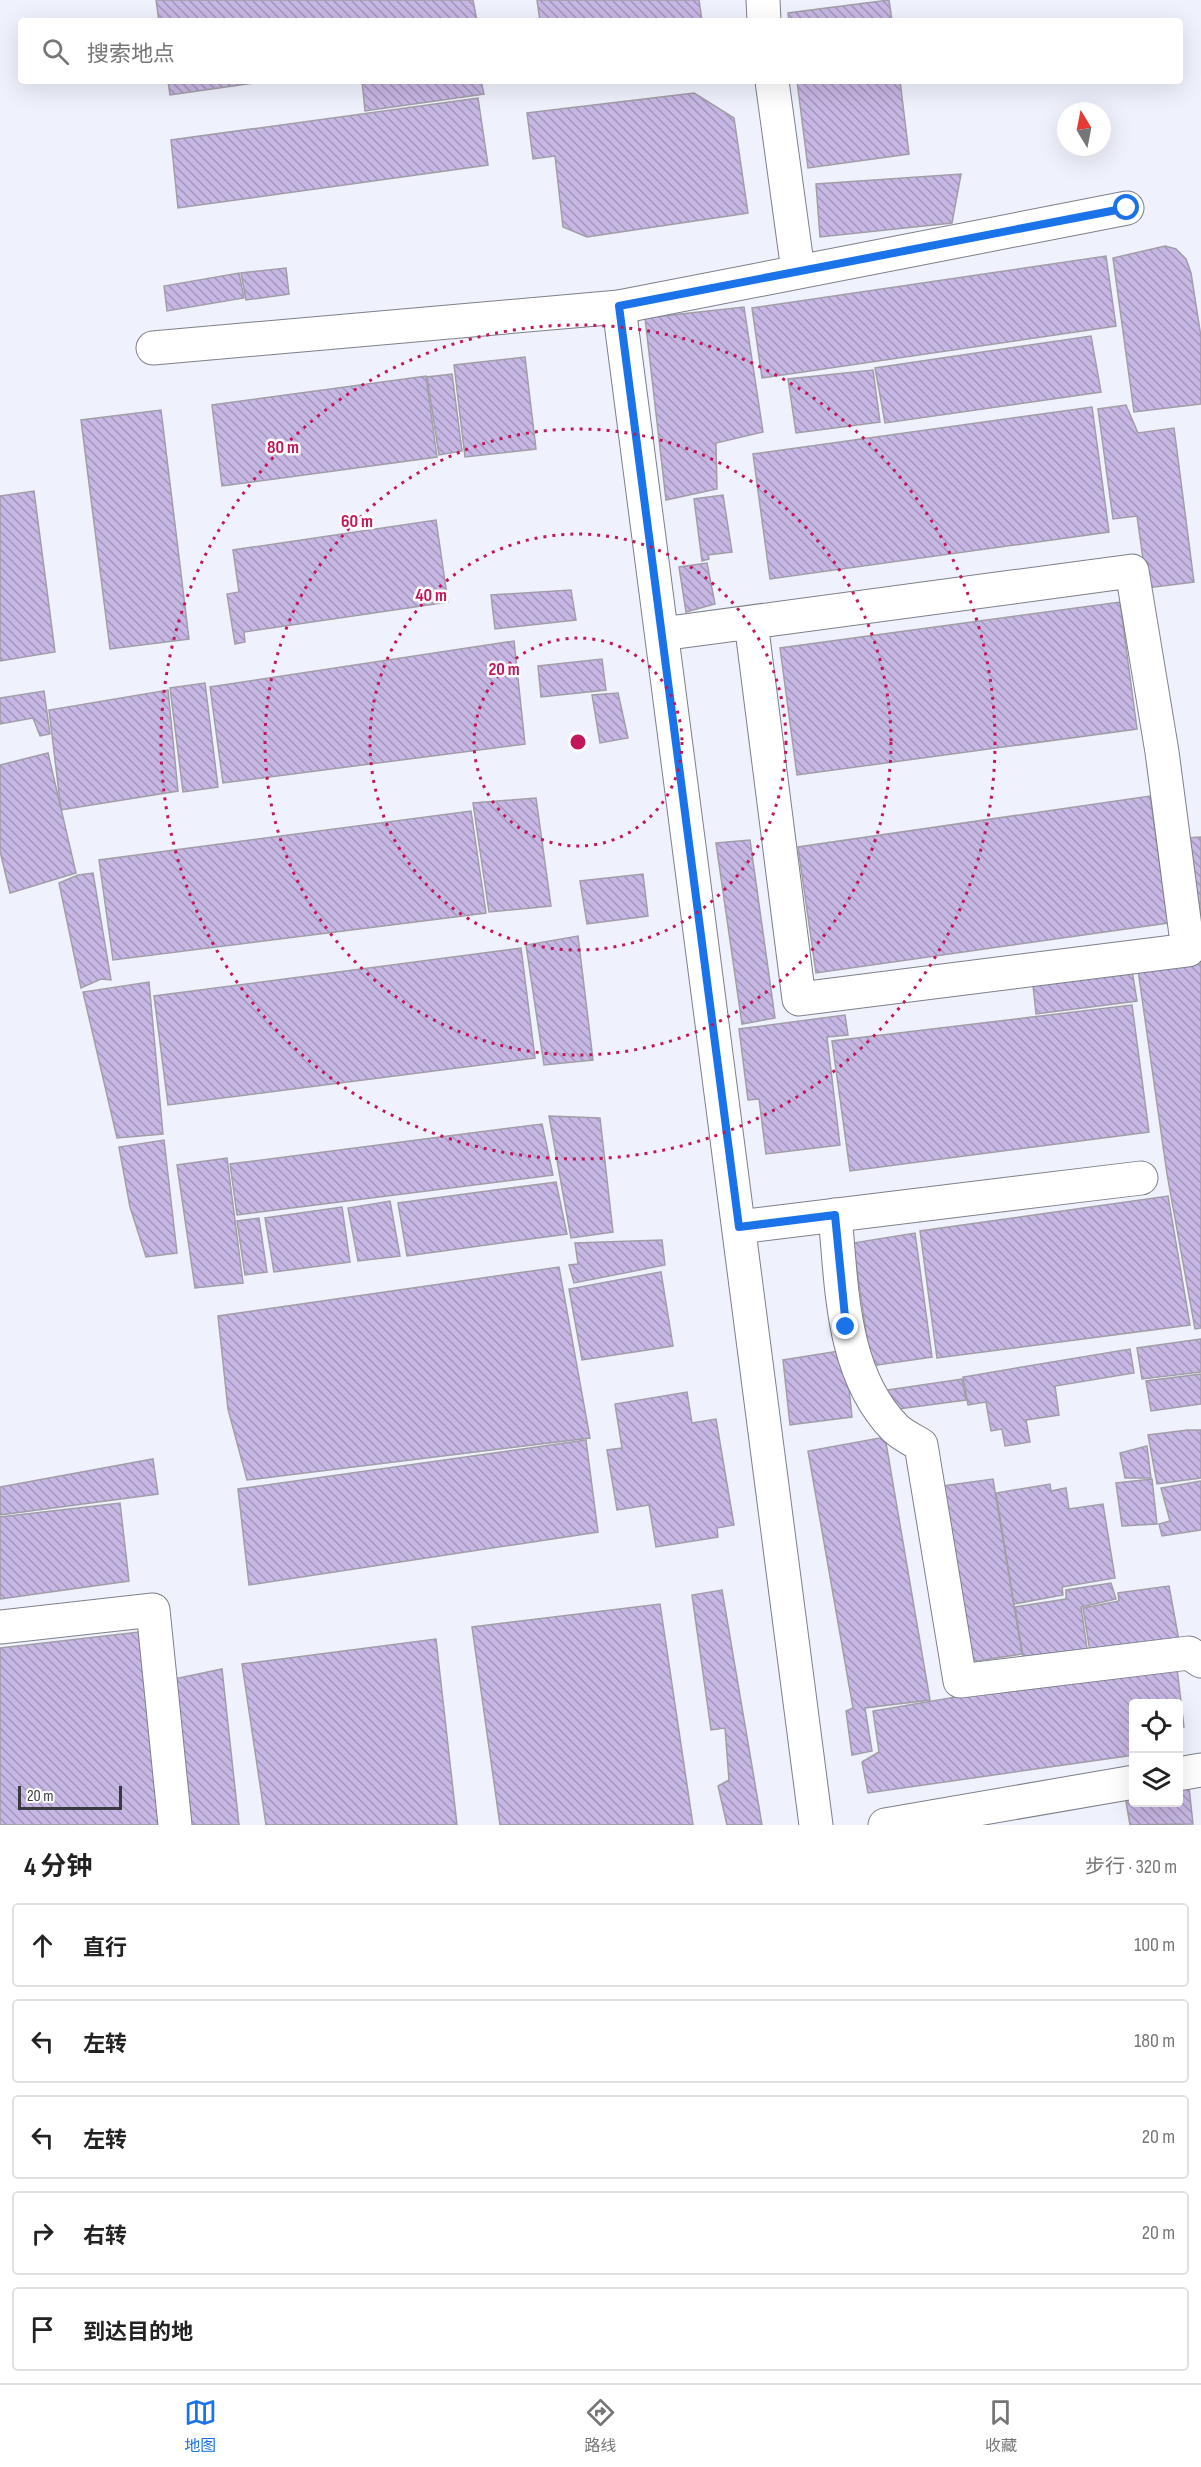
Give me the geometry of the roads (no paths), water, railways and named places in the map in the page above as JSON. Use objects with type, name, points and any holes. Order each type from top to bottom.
[{"type":"street","points":[[763,0],[764,18]]},
{"type":"street","points":[[772,84],[798,271]]},
{"type":"street","points":[[153,348],[619,306],[1127,208]]},
{"type":"street","points":[[619,306],[816,1825]]},
{"type":"street","points":[[669,633],[751,622],[1132,571],[1162,752],[1188,950],[799,999],[751,622]]},
{"type":"street","points":[[739,1227],[1141,1178]]},
{"type":"street","points":[[835,1215],[846,1327],[867,1390],[895,1428],[921,1446],[960,1681],[1189,1653],[1201,1660]]},
{"type":"street","points":[[0,1627],[153,1610],[175,1825]]},
{"type":"street","points":[[1183,1773],[1201,1770]]},
{"type":"street","points":[[885,1825],[1009,1814],[1129,1783]]}]
